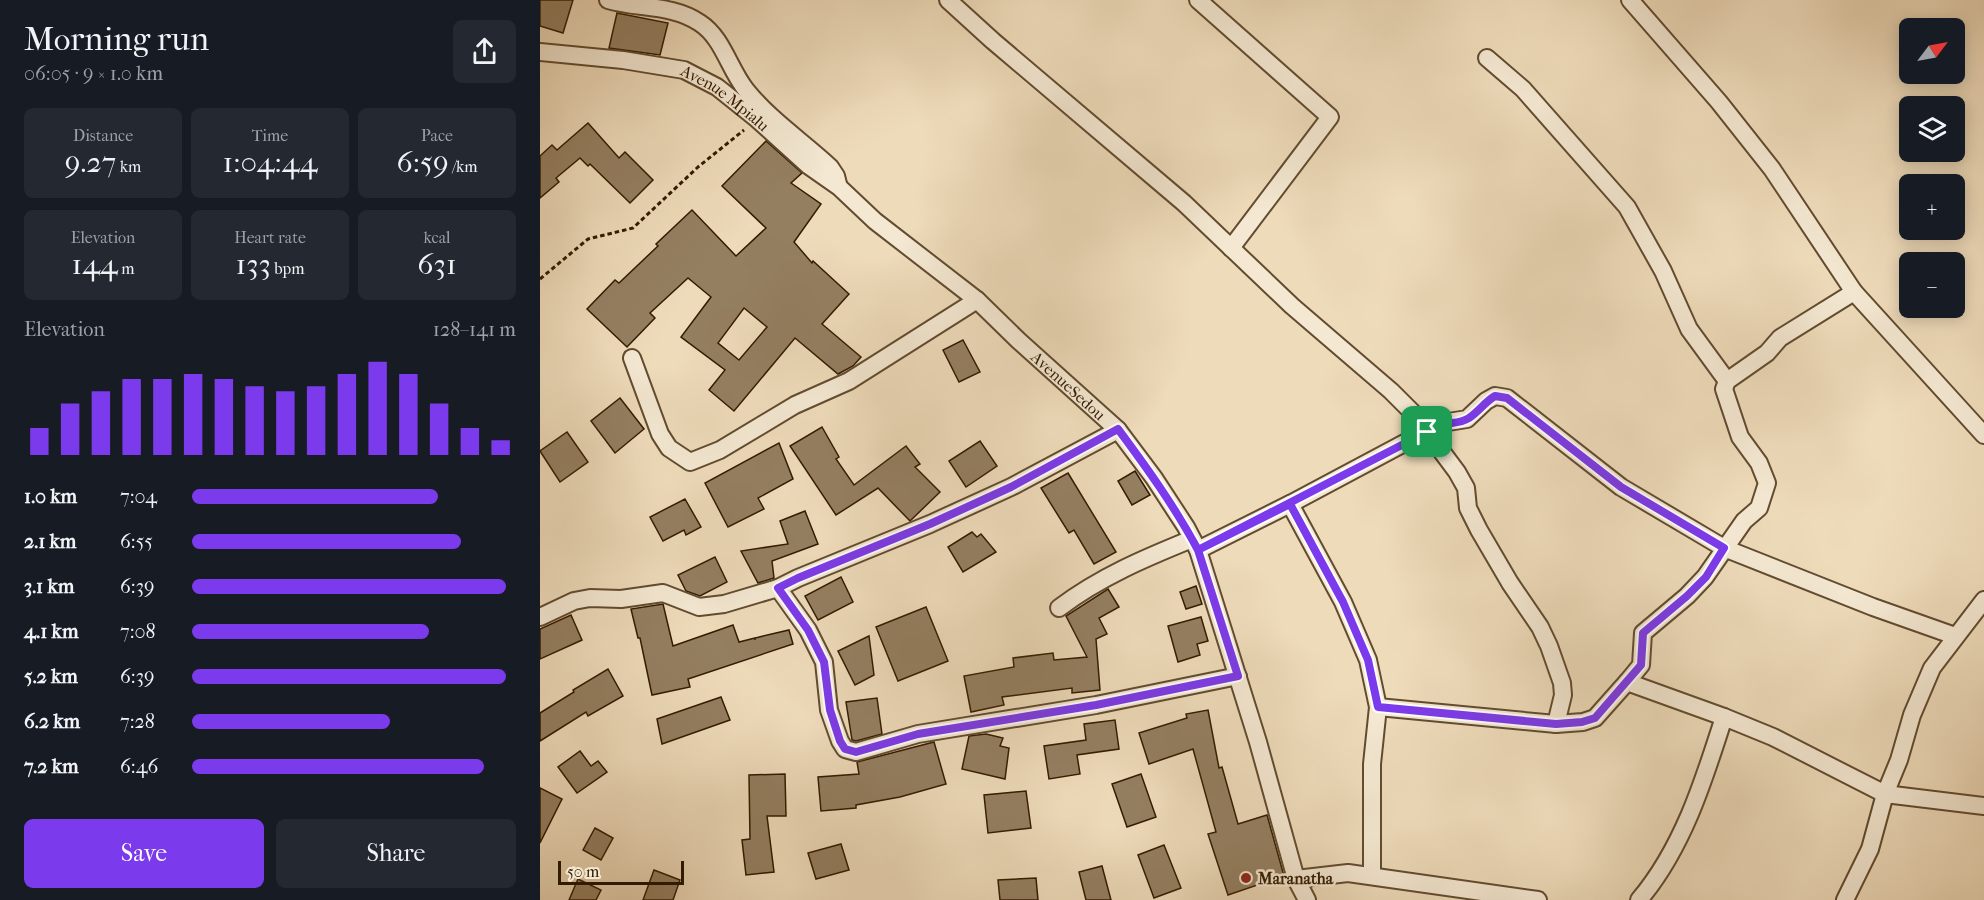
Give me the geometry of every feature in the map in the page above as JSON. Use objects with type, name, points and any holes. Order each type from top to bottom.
[{"type":"street","points":[[608,0],[680,13],[701,23],[717,39],[745,89],[760,106],[830,167],[839,187]]},
{"type":"street","points":[[948,0],[1184,203],[1292,306],[1391,391],[1413,413],[1457,472],[1466,488],[1468,508],[1479,530],[1550,646],[1562,683],[1563,695],[1556,724]]},
{"type":"street","points":[[1198,0],[1330,117],[1231,248]]},
{"type":"street","points":[[1630,0],[1719,102],[1772,169],[1854,292],[1984,435]]},
{"type":"street","name":"Avenue Mpialu","points":[[540,52],[623,60],[684,70],[717,87],[809,166],[839,187],[875,221]]},
{"type":"street","points":[[1486,58],[1523,89],[1627,207],[1663,271],[1689,329],[1727,381]]},
{"type":"street","name":"AvenueSedou","points":[[875,221],[977,300],[1019,341],[1118,429],[1186,526],[1195,545],[1238,676],[1296,879],[1307,900]]},
{"type":"street","points":[[1378,707],[1556,724],[1582,722],[1595,718],[1641,665],[1643,633],[1699,584],[1744,520],[1760,508],[1767,483],[1759,463],[1740,437],[1724,389],[1727,381],[1754,364],[1780,338],[1854,292]]},
{"type":"street","points":[[632,358],[660,434],[669,448],[690,462],[720,450],[795,405],[849,381],[977,300]]},
{"type":"street","points":[[1059,608],[1128,565],[1195,545],[1290,504],[1442,423],[1467,420],[1486,401],[1495,396],[1507,398],[1621,487],[1724,548],[1873,607],[1955,636]]},
{"type":"street","points":[[540,617],[574,601],[591,598],[621,599],[663,593],[699,606],[724,604],[778,588],[1011,487],[1118,429]]},
{"type":"street","points":[[1290,504],[1343,602],[1368,660],[1378,707],[1372,764],[1372,876]]},
{"type":"street","points":[[778,588],[808,630],[824,662],[830,710],[840,741],[845,749],[856,752],[918,734],[1096,705],[1238,676]]},
{"type":"street","points":[[1845,900],[1870,849],[1885,794],[1899,760],[1912,716],[1932,668],[1984,600]]},
{"type":"street","points":[[1627,682],[1773,737],[1885,794],[1984,806]]},
{"type":"street","points":[[1639,900],[1649,889],[1676,842],[1704,781],[1724,717]]},
{"type":"street","points":[[1296,879],[1348,873],[1539,900]]},
{"type":"path","points":[[540,279],[588,239],[633,228],[698,167],[757,119]]},
{"type":"building","points":[[540,0],[573,0],[563,33],[540,26]]},
{"type":"building","points":[[617,13],[668,23],[660,55],[609,48]]},
{"type":"building","points":[[588,123],[619,158],[625,152],[653,180],[630,203],[590,164],[588,166],[580,158],[556,178],[559,182],[540,198],[540,156],[552,145],[557,150]]},
{"type":"building","points":[[766,141],[802,173],[791,183],[821,204],[794,242],[812,263],[813,261],[849,294],[822,324],[861,357],[853,366],[838,374],[795,338],[734,411],[709,390],[725,370],[681,337],[711,297],[688,278],[650,313],[655,318],[627,347],[587,309],[615,280],[619,283],[692,210],[736,256],[766,228],[722,186]],"holes":[[[744,308],[767,327],[739,360],[718,343]]]},
{"type":"building","points":[[963,340],[980,372],[959,382],[943,350]]},
{"type":"building","points":[[620,398],[644,429],[615,453],[591,421]]},
{"type":"building","points":[[822,427],[839,457],[836,459],[854,485],[906,446],[920,464],[915,467],[940,492],[910,521],[878,488],[836,515],[790,446]]},
{"type":"building","points":[[567,432],[588,462],[560,482],[540,451]]},
{"type":"building","points":[[980,441],[997,466],[966,487],[949,461]]},
{"type":"building","points":[[779,443],[793,479],[758,498],[764,509],[728,527],[705,483]]},
{"type":"building","points":[[1135,471],[1150,495],[1132,505],[1118,481]]},
{"type":"building","points":[[1068,473],[1116,552],[1094,564],[1074,530],[1069,533],[1041,488]]},
{"type":"building","points":[[685,499],[701,527],[686,535],[684,530],[663,541],[650,517]]},
{"type":"building","points":[[805,511],[818,544],[772,561],[774,578],[758,583],[741,551],[788,544],[780,521]]},
{"type":"building","points":[[972,532],[977,537],[981,534],[996,552],[963,572],[948,547]]},
{"type":"building","points":[[715,557],[727,582],[700,596],[686,591],[678,575]]},
{"type":"building","points":[[841,577],[853,602],[818,620],[805,596]]},
{"type":"building","points":[[1196,586],[1202,604],[1186,609],[1180,592]]},
{"type":"building","points":[[1108,589],[1119,607],[1099,618],[1107,634],[1096,639],[1100,690],[1072,693],[1072,688],[1002,697],[1004,705],[971,712],[964,676],[1014,667],[1013,658],[1053,653],[1054,660],[1087,657],[1066,616]]},
{"type":"building","points":[[663,604],[673,646],[733,625],[739,642],[789,630],[793,644],[688,679],[690,687],[652,695],[640,638],[638,638],[631,609]]},
{"type":"building","points":[[926,607],[948,661],[898,681],[876,627]]},
{"type":"building","points":[[571,615],[582,640],[540,659],[540,629]]},
{"type":"building","points":[[1201,617],[1208,641],[1197,644],[1200,655],[1178,662],[1168,626]]},
{"type":"building","points":[[869,636],[874,675],[855,685],[838,651]]},
{"type":"building","points":[[608,669],[623,696],[588,716],[586,712],[540,741],[540,713]]},
{"type":"building","points":[[721,697],[730,720],[662,744],[657,719]]},
{"type":"building","points":[[877,698],[882,734],[852,740],[846,702]]},
{"type":"building","points":[[1208,710],[1219,768],[1222,767],[1238,824],[1267,815],[1284,876],[1228,895],[1208,834],[1216,832],[1193,749],[1149,764],[1139,733],[1187,718],[1186,714]]},
{"type":"building","points":[[1115,720],[1119,749],[1077,755],[1080,774],[1049,779],[1044,746],[1086,740],[1084,724]]},
{"type":"building","points":[[986,734],[1003,738],[1000,746],[1009,748],[1005,779],[962,769],[969,736]]},
{"type":"building","points":[[934,742],[946,784],[900,797],[856,805],[856,808],[821,811],[818,777],[859,774],[857,762]]},
{"type":"building","points":[[580,751],[591,766],[598,761],[607,772],[577,793],[558,767]]},
{"type":"building","points":[[785,774],[786,816],[767,816],[774,872],[746,875],[742,840],[750,839],[749,775]]},
{"type":"building","points":[[1141,774],[1156,817],[1127,827],[1112,784]]},
{"type":"building","points":[[540,788],[562,799],[540,843]]},
{"type":"building","points":[[1026,791],[1031,828],[988,833],[984,795]]},
{"type":"building","points":[[595,828],[613,838],[601,860],[583,850]]},
{"type":"building","points":[[841,844],[849,870],[816,879],[808,853]]},
{"type":"building","points":[[1164,845],[1181,888],[1154,898],[1138,855]]},
{"type":"building","points":[[1102,866],[1111,900],[1086,900],[1079,872]]},
{"type":"building","points":[[654,870],[680,880],[673,900],[643,900]]},
{"type":"building","points":[[1036,878],[1038,900],[1000,900],[998,880]]},
{"type":"building","points":[[578,879],[601,890],[596,900],[569,900]]},
{"type":"place","name":"Maranatha","points":[[1246,878]]},
{"type":"route","points":[[1427,432],[1198,550],[1186,526],[1118,429],[1011,487],[778,588],[808,630],[824,662],[830,710],[840,741],[845,749],[856,752],[918,734],[1096,705],[1238,676],[1198,550],[1290,504],[1343,602],[1368,660],[1378,707],[1556,724],[1582,722],[1595,718],[1641,665],[1643,633],[1706,577],[1724,548],[1621,487],[1507,398],[1495,396],[1486,401],[1467,420],[1442,423],[1427,432]]}]
